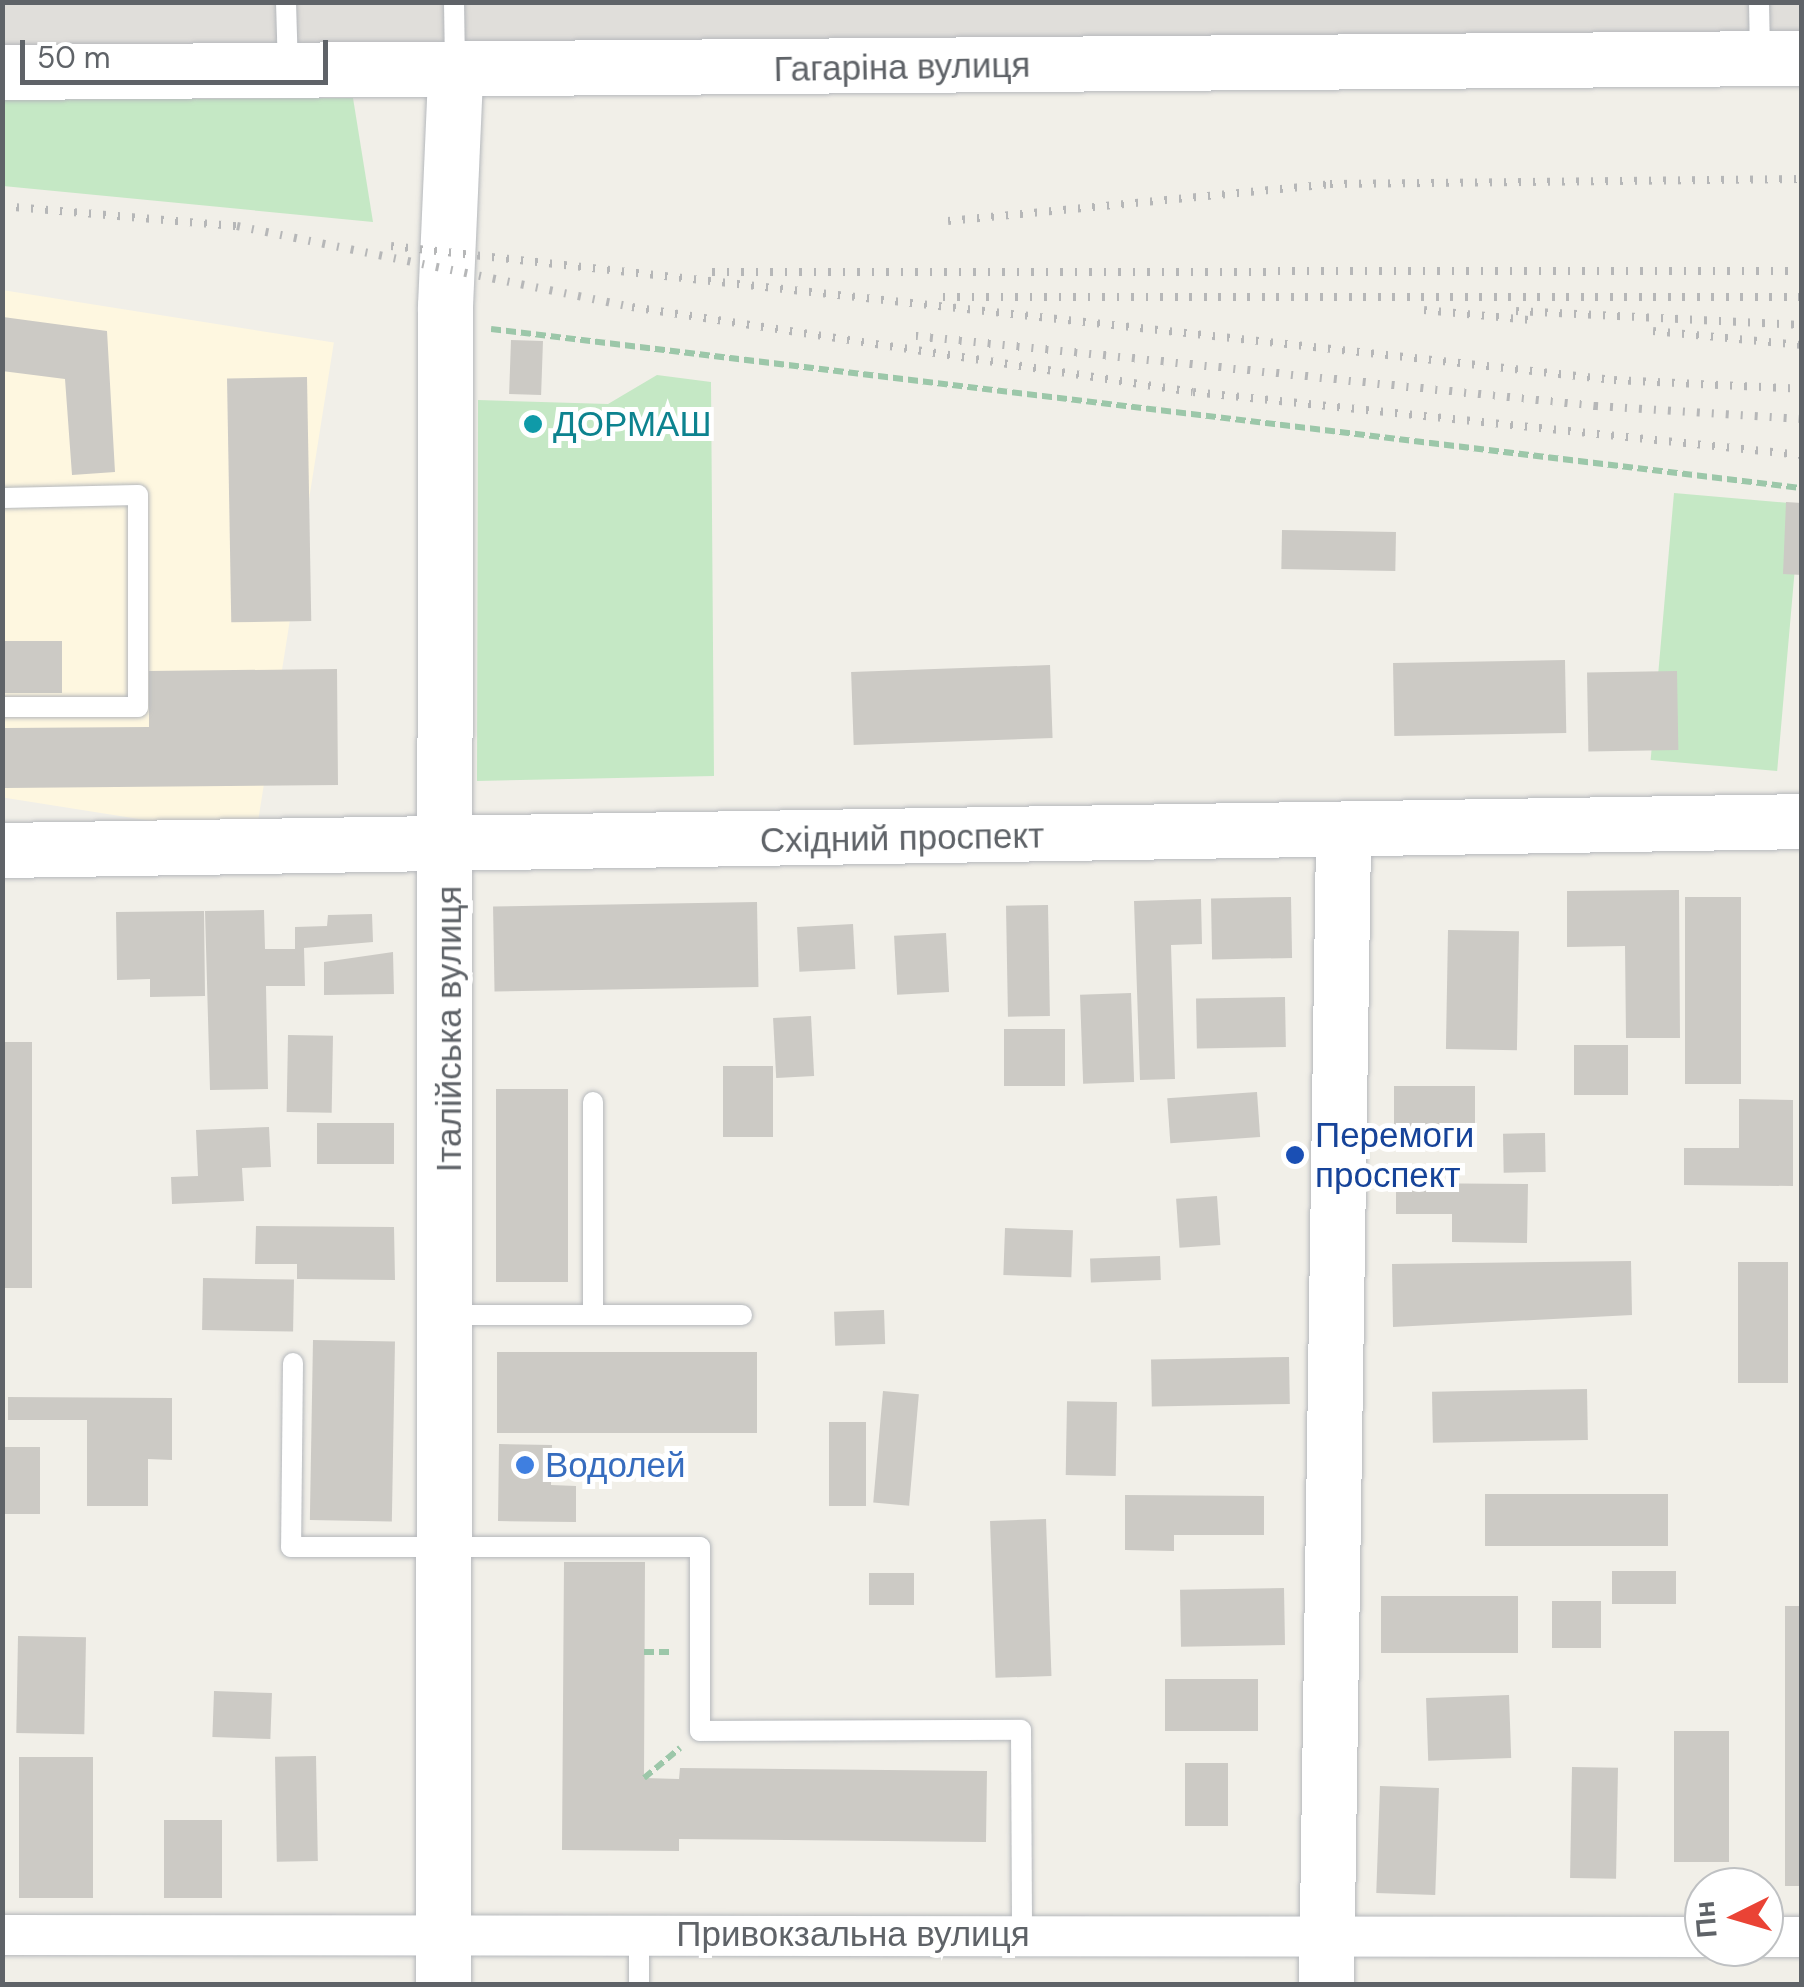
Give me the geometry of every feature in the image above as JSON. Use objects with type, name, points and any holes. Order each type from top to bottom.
[{"type":"street","name":"Гагаріна вулиця","points":[[2,72],[288,70],[455,75],[1781,58]]},
{"type":"street","name":"Італійська вулиця","points":[[443,1959],[450,842],[446,322],[455,75]]},
{"type":"street","name":"Східний проспект","points":[[2,850],[1342,833],[1802,820]]},
{"type":"street","points":[[1327,1961],[1342,833]]},
{"type":"street","name":"Привокзальна вулиця","points":[[2,1935],[443,1959],[639,1932],[1022,1936],[1327,1961],[1684,1938]]},
{"type":"lane","points":[[286,2],[288,70]]},
{"type":"lane","points":[[454,2],[455,75]]},
{"type":"lane","points":[[1759,2],[1781,58]]},
{"type":"lane","points":[[2,498],[138,495],[138,708],[2,707]]},
{"type":"lane","points":[[593,1102],[593,1315]]},
{"type":"lane","points":[[447,1315],[742,1315]]},
{"type":"lane","points":[[293,1363],[290,1547],[700,1547],[700,1731],[1021,1730],[1022,1936]]},
{"type":"lane","points":[[639,1932],[640,1984]]},
{"type":"path","points":[[446,322],[1802,488]]},
{"type":"path","points":[[644,1778],[700,1731]]},
{"type":"shaded area","points":[[1801,2],[1802,34],[3,46],[2,3]]},
{"type":"shaded area","points":[[2,290],[334,343],[255,837],[2,797]]},
{"type":"green space","points":[[353,98],[373,222],[3,186],[3,100]]},
{"type":"green space","points":[[657,375],[711,382],[714,776],[477,781],[478,400],[608,404]]},
{"type":"green space","points":[[1674,493],[1801,504],[1777,771],[1651,760]]},
{"type":"building","points":[[3,317],[107,331],[115,472],[72,475],[65,379],[2,371]]},
{"type":"building","points":[[511,340],[543,341],[541,395],[509,394]]},
{"type":"building","points":[[307,377],[311,621],[231,622],[227,378]]},
{"type":"building","points":[[1786,502],[1802,503],[1802,575],[1783,574]]},
{"type":"building","points":[[1282,530],[1396,532],[1395,571],[1281,569]]},
{"type":"building","points":[[2,641],[62,641],[62,693],[2,693]]},
{"type":"building","points":[[1565,660],[1566,733],[1394,736],[1393,663]]},
{"type":"building","points":[[1050,665],[1053,738],[854,745],[851,672]]},
{"type":"building","points":[[337,669],[338,785],[5,788],[5,728],[149,727],[149,671]]},
{"type":"building","points":[[1677,671],[1678,750],[1588,752],[1587,673]]},
{"type":"building","points":[[1679,890],[1680,1038],[1626,1038],[1625,946],[1567,947],[1567,891]]},
{"type":"building","points":[[1291,897],[1292,958],[1212,959],[1211,898]]},
{"type":"building","points":[[1685,897],[1741,897],[1741,1084],[1685,1084]]},
{"type":"building","points":[[1201,899],[1202,944],[1171,945],[1175,1079],[1140,1080],[1134,901]]},
{"type":"building","points":[[757,902],[758,987],[495,992],[493,907]]},
{"type":"building","points":[[1048,905],[1050,1016],[1008,1017],[1006,906]]},
{"type":"building","points":[[264,910],[265,949],[295,949],[295,927],[327,926],[328,915],[372,914],[373,942],[304,948],[305,986],[266,986],[268,1089],[210,1090],[205,911]]},
{"type":"building","points":[[204,911],[205,996],[150,997],[150,979],[117,980],[116,912]]},
{"type":"building","points":[[853,924],[855,969],[799,972],[797,927]]},
{"type":"building","points":[[1448,930],[1519,931],[1517,1050],[1446,1049]]},
{"type":"building","points":[[946,933],[949,992],[897,995],[894,936]]},
{"type":"building","points":[[393,952],[394,994],[324,995],[324,962]]},
{"type":"building","points":[[1131,993],[1134,1082],[1083,1084],[1080,995]]},
{"type":"building","points":[[1285,997],[1286,1047],[1197,1049],[1196,999]]},
{"type":"building","points":[[811,1016],[814,1076],[776,1078],[773,1018]]},
{"type":"building","points":[[1004,1029],[1065,1029],[1065,1086],[1004,1086]]},
{"type":"building","points":[[288,1035],[333,1036],[332,1113],[287,1112]]},
{"type":"building","points":[[2,1042],[32,1042],[32,1288],[2,1288]]},
{"type":"building","points":[[1574,1045],[1628,1045],[1628,1095],[1574,1095]]},
{"type":"building","points":[[723,1066],[773,1066],[773,1137],[723,1137]]},
{"type":"building","points":[[1394,1086],[1475,1086],[1475,1146],[1394,1146]]},
{"type":"building","points":[[496,1089],[568,1089],[568,1282],[496,1282]]},
{"type":"building","points":[[1257,1092],[1260,1137],[1170,1143],[1167,1098]]},
{"type":"building","points":[[1739,1099],[1793,1100],[1793,1186],[1684,1185],[1684,1148],[1739,1148]]},
{"type":"building","points":[[317,1123],[394,1123],[394,1164],[317,1164]]},
{"type":"building","points":[[269,1127],[271,1167],[242,1168],[244,1201],[172,1204],[171,1177],[198,1176],[196,1130]]},
{"type":"building","points":[[1545,1133],[1546,1172],[1504,1173],[1503,1134]]},
{"type":"building","points":[[1396,1183],[1528,1184],[1527,1243],[1452,1242],[1452,1214],[1396,1214]]},
{"type":"building","points":[[1217,1196],[1220,1245],[1180,1248],[1176,1199]]},
{"type":"building","points":[[256,1226],[394,1227],[395,1280],[297,1279],[297,1264],[255,1264]]},
{"type":"building","points":[[1005,1228],[1073,1230],[1071,1277],[1003,1275]]},
{"type":"building","points":[[1160,1256],[1161,1280],[1091,1282],[1090,1258]]},
{"type":"building","points":[[1631,1261],[1632,1315],[1393,1327],[1392,1264]]},
{"type":"building","points":[[1738,1262],[1788,1262],[1788,1383],[1738,1383]]},
{"type":"building","points":[[203,1278],[294,1280],[293,1332],[202,1330]]},
{"type":"building","points":[[884,1310],[885,1344],[835,1346],[834,1312]]},
{"type":"building","points":[[313,1340],[395,1341],[392,1521],[310,1520]]},
{"type":"building","points":[[497,1352],[757,1352],[757,1433],[497,1433]]},
{"type":"building","points":[[1289,1357],[1290,1404],[1152,1406],[1151,1359]]},
{"type":"building","points":[[1587,1389],[1588,1440],[1433,1443],[1432,1392]]},
{"type":"building","points":[[883,1391],[919,1394],[909,1506],[873,1503]]},
{"type":"building","points":[[8,1397],[172,1398],[172,1460],[148,1459],[148,1506],[87,1506],[87,1420],[8,1420]]},
{"type":"building","points":[[1067,1401],[1117,1402],[1116,1476],[1066,1475]]},
{"type":"building","points":[[829,1422],[866,1422],[866,1506],[829,1506]]},
{"type":"building","name":"Водолей","points":[[499,1444],[552,1445],[551,1485],[576,1486],[576,1522],[498,1521]]},
{"type":"building","points":[[2,1447],[40,1447],[40,1514],[2,1514]]},
{"type":"building","points":[[1485,1494],[1668,1494],[1668,1546],[1485,1546]]},
{"type":"building","points":[[1125,1495],[1264,1496],[1264,1535],[1174,1535],[1174,1551],[1125,1550]]},
{"type":"building","points":[[1046,1519],[1051,1676],[996,1678],[990,1521]]},
{"type":"building","points":[[564,1562],[645,1562],[644,1778],[679,1779],[680,1768],[987,1771],[986,1842],[679,1839],[679,1851],[562,1850]]},
{"type":"building","points":[[1612,1571],[1676,1571],[1676,1604],[1612,1604]]},
{"type":"building","points":[[869,1573],[914,1573],[914,1605],[869,1605]]},
{"type":"building","points":[[1284,1588],[1285,1645],[1181,1647],[1180,1590]]},
{"type":"building","points":[[1381,1596],[1518,1596],[1518,1653],[1381,1653]]},
{"type":"building","points":[[1552,1601],[1601,1601],[1601,1648],[1552,1648]]},
{"type":"building","points":[[1785,1606],[1802,1606],[1802,1886],[1785,1886]]},
{"type":"building","points":[[18,1636],[86,1637],[84,1734],[16,1733]]},
{"type":"building","points":[[1165,1679],[1258,1679],[1258,1731],[1165,1731]]},
{"type":"building","points":[[214,1691],[272,1693],[270,1739],[212,1737]]},
{"type":"building","points":[[1509,1695],[1511,1758],[1428,1761],[1426,1698]]},
{"type":"building","points":[[1674,1731],[1729,1731],[1729,1862],[1674,1862]]},
{"type":"building","points":[[316,1756],[318,1861],[277,1862],[275,1757]]},
{"type":"building","points":[[19,1757],[93,1757],[93,1898],[19,1898]]},
{"type":"building","points":[[1185,1763],[1228,1763],[1228,1826],[1185,1826]]},
{"type":"building","points":[[1572,1767],[1618,1768],[1616,1879],[1570,1878]]},
{"type":"building","points":[[1380,1786],[1439,1788],[1435,1895],[1376,1893]]},
{"type":"building","points":[[164,1820],[222,1820],[222,1898],[164,1898]]},
{"type":"railway","points":[[948,221],[1330,184],[1802,179]]},
{"type":"railway","points":[[2,206],[237,226],[632,307],[1193,392],[1802,455]]},
{"type":"railway","points":[[391,246],[1614,380],[1802,389]]},
{"type":"railway","points":[[712,272],[1802,271]]},
{"type":"railway","points":[[943,297],[1802,297]]},
{"type":"railway","points":[[1424,310],[1529,320]]},
{"type":"railway","points":[[1516,311],[1802,325]]},
{"type":"railway","points":[[1653,331],[1802,345]]},
{"type":"railway","points":[[916,336],[1596,406],[1802,419]]},
{"type":"place","name":"ДОРМАШ","points":[[533,424]]},
{"type":"place","name":"Перемоги проспект","points":[[1295,1155]]},
{"type":"place","name":"Водолей","points":[[525,1465]]}]
